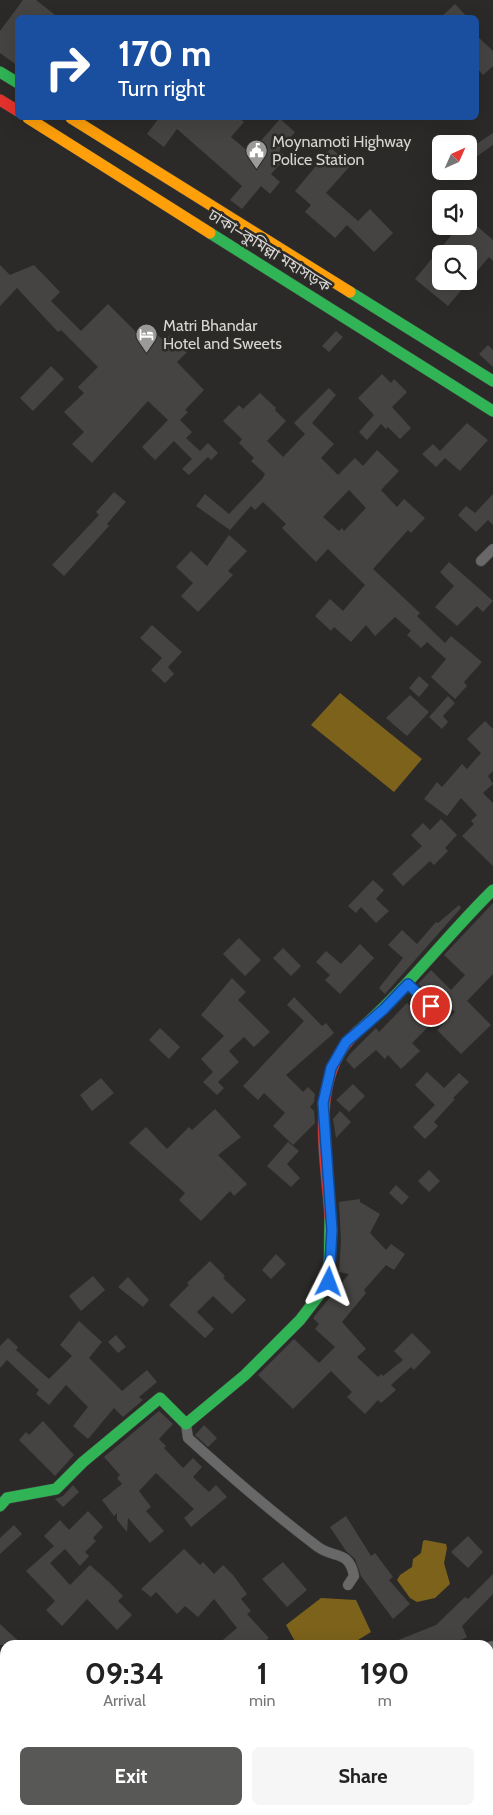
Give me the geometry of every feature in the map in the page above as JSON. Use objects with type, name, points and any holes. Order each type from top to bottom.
[{"type":"main road","points":[[0,72],[15,81]]},
{"type":"main road","points":[[0,100],[15,109]]},
{"type":"main road","name":"ঢাকা–কুমিল্লা মহাসড়ক","points":[[31,120],[493,411]]},
{"type":"main road","name":"ঢাকা–কুমিল্লা মহাসড়ক","points":[[74,120],[493,381]]},
{"type":"main road","points":[[0,1506],[7,1498],[56,1489],[83,1462],[160,1398],[186,1424],[245,1374],[293,1327],[329,1282],[332,1230],[323,1103],[331,1068],[346,1042],[384,1009],[408,984],[458,923],[493,890]]},
{"type":"street","points":[[482,561],[493,549]]},
{"type":"street","points":[[408,984],[443,1017]]},
{"type":"street","points":[[186,1424],[188,1438],[262,1504],[322,1550],[350,1561],[354,1576],[348,1585]]},
{"type":"shaded area","points":[[340,693],[422,759],[394,792],[311,725]]},
{"type":"shaded area","points":[[423,1541],[446,1544],[444,1563],[450,1584],[435,1598],[417,1602],[410,1598],[397,1580],[400,1575],[412,1567],[413,1559],[421,1553]]},
{"type":"shaded area","points":[[321,1598],[356,1600],[371,1632],[358,1640],[294,1640],[286,1625]]},
{"type":"building","points":[[23,0],[36,0],[55,15],[15,15],[15,64],[0,53],[0,31]]},
{"type":"building","points":[[455,4],[465,15],[443,15]]},
{"type":"building","points":[[479,38],[493,51],[493,66],[483,75],[479,70]]},
{"type":"building","points":[[158,120],[242,120],[244,122],[231,137],[250,153],[279,120],[295,132],[279,151],[287,157],[271,174],[280,182],[270,194],[261,186],[242,209],[230,200],[242,186],[177,129],[164,147],[147,134]]},
{"type":"building","points":[[493,133],[493,145],[478,156],[478,143]]},
{"type":"building","points":[[331,148],[351,165],[326,193],[358,221],[370,209],[393,233],[374,252],[347,225],[335,238],[305,212],[311,205],[295,191]]},
{"type":"building","points":[[477,226],[493,240],[493,261],[489,257],[477,271],[477,245],[443,245],[452,235],[477,235]]},
{"type":"building","points":[[432,259],[432,290],[461,290],[448,306],[415,279]]},
{"type":"building","points":[[0,265],[10,275],[34,265],[60,292],[51,301],[81,331],[108,304],[137,333],[146,324],[164,341],[170,335],[187,352],[177,362],[204,390],[185,410],[188,412],[180,420],[192,432],[186,438],[200,451],[208,443],[218,453],[211,460],[208,457],[189,475],[182,469],[192,459],[174,441],[155,460],[142,447],[168,420],[148,401],[92,463],[72,444],[84,432],[64,412],[84,393],[78,387],[98,367],[61,330],[58,332],[17,288],[0,306]]},
{"type":"building","points":[[336,331],[343,337],[329,352],[322,346]]},
{"type":"building","points":[[488,345],[493,350],[493,367],[479,354]]},
{"type":"building","points":[[51,366],[64,379],[33,411],[20,398]]},
{"type":"building","points":[[382,374],[391,383],[394,379],[407,392],[392,407],[411,428],[400,439],[388,427],[386,429],[381,424],[367,440],[359,432],[374,415],[358,398]]},
{"type":"building","points":[[329,388],[336,395],[312,423],[334,444],[321,458],[338,475],[355,458],[363,466],[377,450],[399,471],[381,490],[397,507],[404,499],[425,518],[411,533],[408,530],[373,569],[420,613],[417,616],[445,643],[451,636],[482,662],[464,682],[467,686],[455,699],[431,677],[446,659],[427,642],[421,648],[407,635],[411,631],[395,617],[375,636],[366,625],[351,642],[334,627],[331,631],[315,616],[330,599],[343,611],[365,585],[328,549],[316,562],[282,528],[286,524],[263,502],[255,510],[251,506],[230,530],[196,506],[205,494],[229,514],[265,474],[251,461],[254,458],[239,443],[242,439],[223,421],[239,405],[243,409],[260,393],[276,408],[275,410],[286,421],[267,441],[283,457],[305,434],[294,423]],"holes":[[[349,490],[366,508],[344,531],[342,528],[339,531],[323,517]]]},
{"type":"building","points":[[467,423],[488,440],[460,471],[445,458],[436,467],[422,454],[433,444],[440,451]]},
{"type":"building","points":[[114,492],[126,502],[107,524],[109,526],[64,576],[52,565],[99,515],[96,512]]},
{"type":"building","points":[[493,494],[493,525],[488,520],[476,532],[458,515],[466,506],[475,513]]},
{"type":"building","points":[[229,535],[247,551],[228,571],[233,575],[198,612],[181,596],[193,583],[176,567],[191,551],[207,566]]},
{"type":"building","points":[[449,562],[493,601],[483,612],[477,606],[457,626],[435,607],[454,586],[440,572]]},
{"type":"building","points":[[152,625],[182,652],[168,667],[174,674],[165,683],[151,670],[162,658],[140,638]]},
{"type":"building","points":[[419,676],[429,685],[419,697],[409,688]]},
{"type":"building","points":[[410,695],[429,712],[407,736],[386,718]]},
{"type":"building","points":[[448,696],[455,703],[443,716],[448,722],[442,729],[429,717]]},
{"type":"building","points":[[485,721],[493,729],[493,771],[488,776],[493,784],[483,793],[493,803],[493,866],[462,836],[474,824],[471,821],[477,815],[461,798],[447,816],[424,799],[437,782],[442,787],[462,764],[467,769],[481,753],[467,739]]},
{"type":"building","points":[[441,819],[457,835],[445,848],[448,851],[434,865],[430,861],[403,886],[392,874],[422,846],[411,835],[423,823],[430,830]]},
{"type":"building","points":[[373,880],[384,890],[376,899],[389,911],[376,923],[361,907],[356,913],[348,906]]},
{"type":"building","points":[[493,903],[493,974],[467,1001],[491,1025],[461,1054],[437,1030],[455,1012],[437,994],[433,998],[418,984],[431,970],[451,990],[465,975],[444,955]]},
{"type":"building","points":[[459,905],[461,908],[385,994],[379,988],[403,958],[388,945],[402,930],[417,944],[436,922],[438,923]]},
{"type":"building","points":[[239,938],[261,960],[245,976],[223,954]]},
{"type":"building","points":[[360,944],[374,958],[340,994],[325,980],[330,975],[316,962],[326,951],[341,964]]},
{"type":"building","points":[[283,948],[301,966],[291,976],[273,958]]},
{"type":"building","points":[[232,978],[246,992],[238,1000],[270,1032],[254,1047],[244,1037],[229,1051],[239,1062],[218,1082],[224,1088],[217,1095],[203,1082],[213,1072],[201,1059],[224,1036],[201,1015]]},
{"type":"building","points":[[294,997],[322,1026],[326,1023],[334,1033],[286,1075],[303,1092],[308,1087],[315,1094],[314,1102],[310,1107],[314,1111],[315,1123],[293,1145],[273,1126],[285,1113],[264,1093],[258,1100],[243,1086],[304,1021],[287,1005]]},
{"type":"building","points":[[407,1003],[431,1024],[412,1043],[420,1051],[401,1069],[388,1055],[385,1059],[376,1050],[354,1069],[346,1060],[350,1054],[376,1028],[379,1032]]},
{"type":"building","points":[[160,1028],[180,1047],[169,1059],[149,1040]]},
{"type":"building","points":[[427,1072],[444,1088],[459,1073],[469,1082],[453,1098],[455,1099],[434,1122],[438,1126],[425,1139],[413,1127],[435,1105],[415,1085]]},
{"type":"building","points":[[101,1078],[114,1093],[92,1111],[80,1095]]},
{"type":"building","points":[[353,1084],[365,1096],[349,1112],[336,1100]]},
{"type":"building","points":[[215,1109],[241,1137],[218,1155],[247,1184],[234,1196],[230,1191],[201,1221],[179,1200],[185,1193],[129,1143],[146,1127],[167,1149],[189,1127],[192,1130]]},
{"type":"building","points":[[340,1111],[351,1122],[336,1138],[333,1119]]},
{"type":"building","points":[[288,1142],[299,1151],[287,1164],[300,1178],[291,1187],[267,1166]]},
{"type":"building","points":[[429,1170],[440,1181],[429,1192],[418,1181]]},
{"type":"building","points":[[396,1185],[409,1197],[402,1205],[389,1193]]},
{"type":"building","points":[[360,1199],[360,1202],[380,1214],[370,1233],[386,1250],[391,1244],[405,1254],[394,1270],[386,1265],[364,1290],[366,1293],[342,1322],[366,1349],[357,1357],[378,1377],[381,1374],[383,1376],[403,1360],[394,1351],[412,1333],[431,1352],[414,1370],[411,1367],[391,1385],[396,1390],[381,1403],[378,1400],[365,1414],[347,1397],[352,1392],[331,1371],[293,1409],[258,1375],[294,1339],[319,1363],[335,1347],[315,1329],[319,1324],[313,1318],[349,1274],[339,1272],[341,1241],[339,1202]]},
{"type":"building","points":[[276,1254],[286,1264],[271,1279],[262,1270]]},
{"type":"building","points":[[210,1261],[225,1276],[223,1278],[246,1300],[232,1314],[213,1296],[197,1312],[214,1329],[205,1338],[169,1305],[189,1285],[187,1283]]},
{"type":"building","points":[[93,1276],[105,1290],[81,1311],[69,1296]]},
{"type":"building","points":[[128,1277],[149,1300],[143,1307],[118,1287]]},
{"type":"building","points":[[79,1321],[102,1342],[89,1358],[122,1391],[147,1370],[157,1382],[139,1397],[143,1400],[123,1417],[114,1408],[88,1439],[73,1426],[88,1407],[66,1385],[49,1405],[36,1394],[39,1390],[7,1360],[0,1368],[0,1346],[8,1338],[18,1347],[16,1350],[49,1379],[72,1356],[60,1345]]},
{"type":"building","points":[[116,1335],[126,1347],[118,1353],[108,1342]]},
{"type":"building","points":[[159,1411],[173,1424],[159,1439],[166,1446],[164,1448],[183,1468],[193,1458],[202,1467],[193,1477],[209,1492],[216,1485],[227,1497],[191,1527],[184,1518],[194,1509],[156,1473],[139,1491],[151,1507],[146,1511],[164,1531],[150,1543],[128,1518],[127,1532],[117,1520],[117,1513],[114,1516],[102,1500],[122,1484],[117,1478],[120,1475],[104,1457]]},
{"type":"building","points":[[43,1421],[74,1455],[55,1476],[19,1440],[26,1432],[29,1435]]},
{"type":"building","points":[[204,1425],[217,1438],[208,1447],[195,1435]]},
{"type":"building","points":[[73,1485],[79,1492],[63,1507],[55,1499],[63,1496]]},
{"type":"building","points":[[88,1511],[103,1527],[93,1538],[96,1541],[85,1552],[89,1556],[80,1566],[65,1549],[50,1563],[70,1585],[90,1565],[123,1596],[118,1601],[132,1615],[117,1630],[87,1599],[62,1626],[46,1610],[55,1601],[26,1571],[54,1546],[44,1536],[60,1520],[69,1530]]},
{"type":"building","points":[[346,1516],[371,1556],[375,1553],[393,1577],[389,1580],[410,1604],[393,1619],[361,1576],[355,1559],[346,1551],[330,1527]]},
{"type":"building","points":[[14,1525],[22,1534],[0,1554],[0,1538]]},
{"type":"building","points":[[468,1536],[483,1552],[468,1568],[451,1552]]},
{"type":"building","points":[[184,1549],[200,1565],[203,1562],[214,1574],[223,1565],[233,1575],[247,1594],[241,1599],[251,1611],[247,1614],[269,1638],[267,1640],[223,1640],[237,1628],[214,1599],[198,1617],[185,1606],[177,1614],[156,1592],[151,1597],[141,1589]]},
{"type":"building","points":[[283,1562],[307,1590],[287,1607],[262,1579]]},
{"type":"building","points":[[493,1574],[493,1594],[462,1626],[467,1637],[461,1640],[398,1640],[436,1625],[465,1597],[468,1599]]},
{"type":"building","points":[[0,1624],[18,1640],[0,1640]]},
{"type":"traffic: fast","points":[[0,72],[15,81]]},
{"type":"traffic: fast","points":[[210,233],[493,411]]},
{"type":"traffic: fast","points":[[350,292],[493,381]]},
{"type":"traffic: fast","points":[[357,1032],[393,998],[493,890]]},
{"type":"traffic: fast","points":[[0,1506],[7,1498],[56,1489],[83,1462],[160,1398],[186,1424],[245,1375],[300,1320],[329,1282],[330,1218]]},
{"type":"traffic: slow","points":[[31,120],[210,233]]},
{"type":"traffic: slow","points":[[74,120],[350,292]]},
{"type":"traffic: jam","points":[[0,100],[15,109]]},
{"type":"traffic: jam","points":[[330,1218],[324,1145],[326,1095],[331,1071],[341,1050],[357,1032]]},
{"type":"place","name":"Moynamoti Highway Police Station","points":[[256,169]]},
{"type":"place","name":"Matri Bhandar Hotel and Sweets","points":[[147,353]]},
{"type":"route","points":[[329,1282],[332,1230],[327,1182],[323,1103],[331,1068],[346,1042],[384,1009],[408,984],[431,1006]]}]
